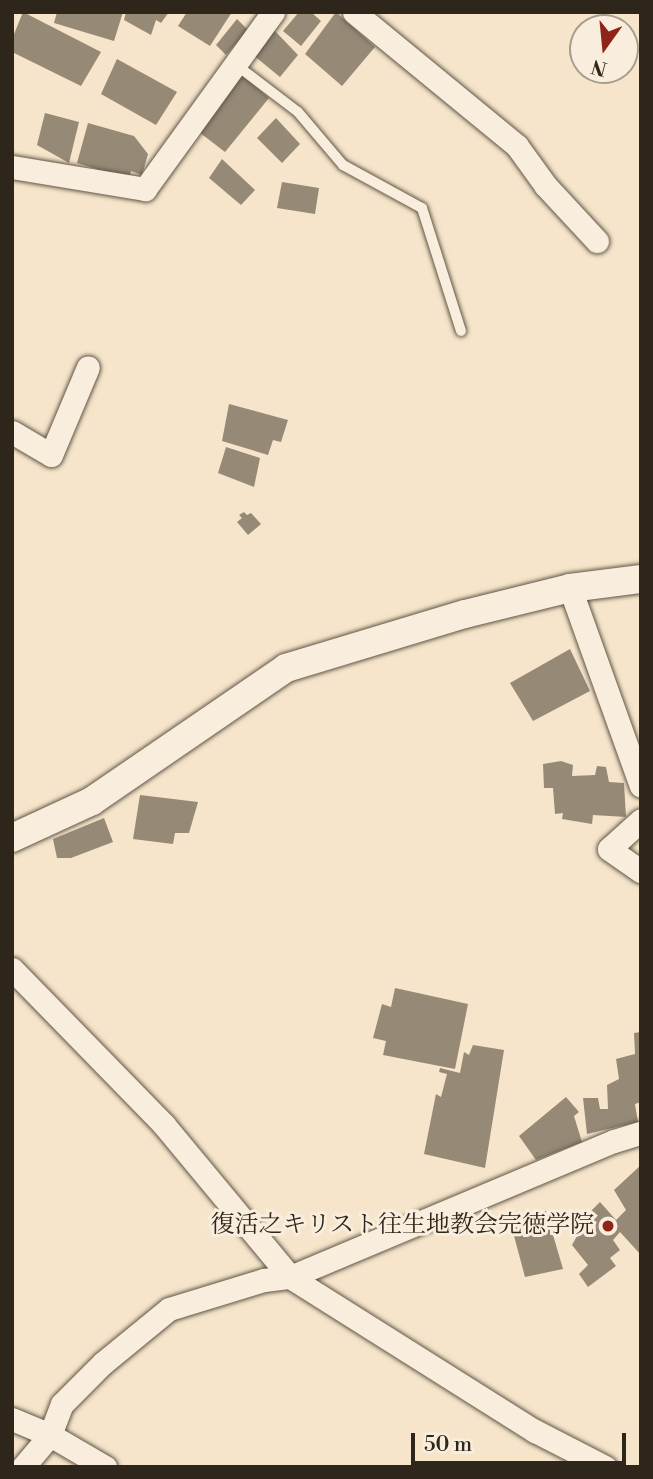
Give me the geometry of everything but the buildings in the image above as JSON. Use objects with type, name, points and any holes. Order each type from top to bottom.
[{"type":"street","points":[[12,167],[145,189],[273,12]]},
{"type":"street","points":[[354,12],[517,146],[546,186],[597,241]]},
{"type":"street","points":[[12,432],[51,455],[88,368]]},
{"type":"street","points":[[12,838],[92,801],[286,668],[465,614],[570,588],[641,579]]},
{"type":"street","points":[[570,588],[641,786]]},
{"type":"street","points":[[641,820],[609,849],[641,871]]},
{"type":"street","points":[[12,969],[164,1125],[290,1277],[535,1431],[606,1467]]},
{"type":"street","points":[[23,1467],[50,1435],[62,1404],[103,1363],[169,1309],[264,1280],[290,1277],[614,1141],[641,1133]]},
{"type":"street","points":[[12,1419],[50,1435],[105,1467]]},
{"type":"lane","points":[[235,64],[298,111],[344,165],[422,208],[461,331]]},
{"type":"place","name":"復活之キリスト往生地教会完徳学院","points":[[608,1226]]}]
